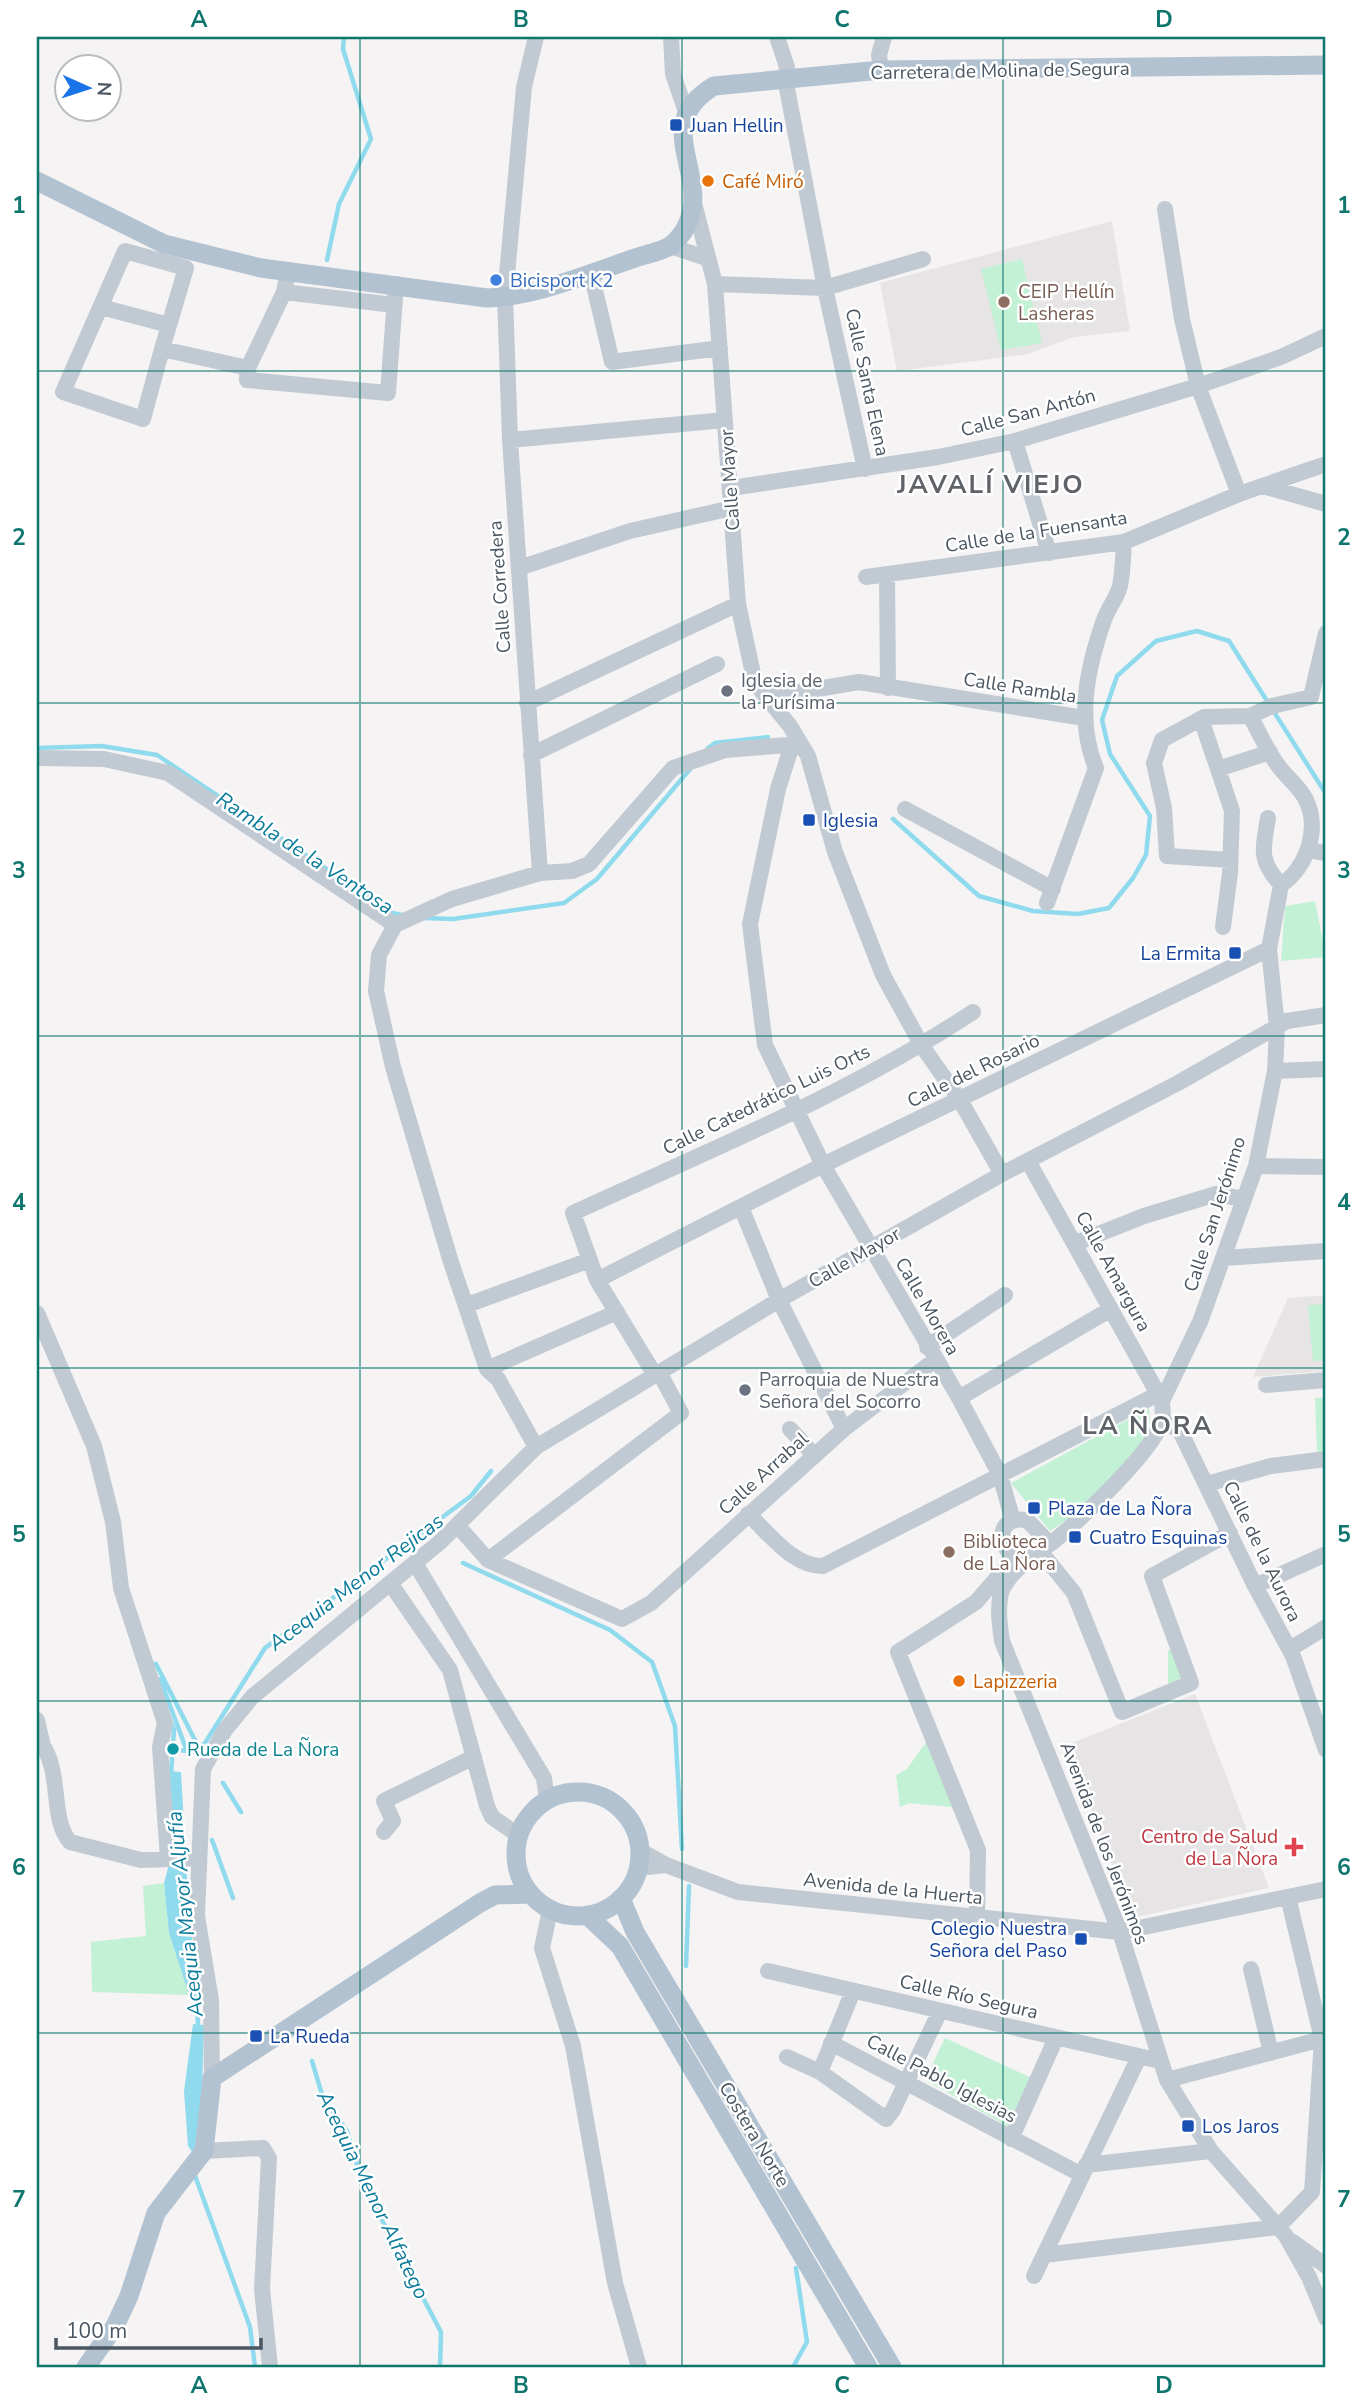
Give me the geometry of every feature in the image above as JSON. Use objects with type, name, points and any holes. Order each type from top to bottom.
[{"type":"main road","name":"Carretera de Molina de Segura","points":[[686,113],[694,98],[714,86],[785,78],[881,71],[1326,65]]},
{"type":"main road","name":"Calle Mayor","points":[[686,113],[683,128],[694,204]]},
{"type":"main road","points":[[37,181],[164,244],[261,268],[486,298],[505,297],[591,273],[670,246],[688,224],[694,204]]},
{"type":"main road","points":[[582,1792],[606,1799],[617,1806],[633,1825],[639,1859],[621,1898],[606,1909],[587,1915],[568,1915],[550,1910],[530,1894],[516,1864],[518,1835],[530,1814],[547,1800],[582,1792]]},
{"type":"main road","points":[[86,2367],[115,2326],[129,2297],[156,2213],[197,2160],[209,2135],[212,2078],[495,1895],[516,1864]]},
{"type":"main road","points":[[495,1895],[530,1894]]},
{"type":"main road","name":"Costera Norte","points":[[621,1898],[642,1943],[892,2367]]},
{"type":"main road","name":"Costera Norte","points":[[587,1915],[620,1945],[868,2367]]},
{"type":"street","name":"Calle Corredera","points":[[536,37],[524,87],[505,297],[510,440],[540,873]]},
{"type":"street","points":[[671,37],[673,74],[686,113]]},
{"type":"street","points":[[777,37],[787,66],[785,78],[825,288],[923,260]]},
{"type":"street","points":[[881,71],[879,55],[884,37]]},
{"type":"street","name":"Calle Mayor","points":[[694,204],[706,258],[715,284],[738,604],[755,682],[769,697],[797,745],[808,756],[835,852],[883,975],[922,1046],[960,1100],[1002,1174]]},
{"type":"street","points":[[1165,209],[1182,319],[1198,386],[1239,494]]},
{"type":"street","points":[[670,246],[706,258]]},
{"type":"street","points":[[125,251],[186,268],[169,325],[143,419],[63,392],[125,251]]},
{"type":"street","points":[[247,374],[284,292],[288,271]]},
{"type":"street","points":[[591,273],[611,362],[720,348]]},
{"type":"street","points":[[162,349],[247,374],[388,393],[396,284]]},
{"type":"street","name":"Calle Santa Elena","points":[[715,284],[825,288],[865,469]]},
{"type":"street","points":[[284,292],[394,305]]},
{"type":"street","points":[[101,307],[169,325]]},
{"type":"street","name":"Calle San Antón","points":[[731,488],[865,469],[1015,440],[1198,386],[1281,357],[1326,336]]},
{"type":"street","points":[[510,440],[725,420]]},
{"type":"street","points":[[1015,440],[1049,554]]},
{"type":"street","name":"Calle de la Fuensanta","points":[[866,577],[1124,542],[1239,494],[1326,464]]},
{"type":"street","points":[[1263,486],[1326,504]]},
{"type":"street","points":[[519,568],[630,531],[732,508]]},
{"type":"street","name":"Calle Rambla","points":[[769,697],[859,682],[1084,718],[1089,669],[1105,617],[1120,587],[1124,542]]},
{"type":"street","points":[[887,575],[888,688]]},
{"type":"street","points":[[527,703],[738,604]]},
{"type":"street","points":[[1230,860],[1167,856],[1164,808],[1154,763],[1162,740],[1201,719],[1250,716],[1272,706],[1311,697],[1326,634]]},
{"type":"street","points":[[531,755],[717,664]]},
{"type":"street","points":[[1250,716],[1270,752],[1305,797],[1312,819],[1308,850],[1296,874],[1281,885],[1269,948]]},
{"type":"street","points":[[905,809],[1050,896],[1096,768],[1089,751],[1084,718]]},
{"type":"street","points":[[1201,719],[1231,811],[1230,860],[1223,927]]},
{"type":"street","points":[[536,1447],[498,1379],[487,1369],[450,1259],[397,1080],[376,991],[379,955],[395,925],[452,899],[540,873],[572,871],[589,864],[673,768],[725,750],[797,745]]},
{"type":"street","name":"Calle Morera","points":[[797,745],[778,789],[750,924],[765,1045],[823,1165],[959,1398],[1000,1475],[1013,1521]]},
{"type":"street","points":[[1218,769],[1270,752]]},
{"type":"street","points":[[37,758],[104,759],[168,773],[395,925]]},
{"type":"street","points":[[1268,818],[1264,846],[1265,867],[1281,885]]},
{"type":"street","points":[[1308,850],[1326,853]]},
{"type":"street","name":"Calle San Jerónimo","points":[[1160,1397],[1200,1322],[1256,1166],[1275,1071],[1277,1027],[1269,948]]},
{"type":"street","name":"Calle del Rosario","points":[[597,1280],[823,1165],[1269,948]]},
{"type":"street","name":"Calle Catedrático Luis Orts","points":[[590,1261],[573,1213],[796,1111],[922,1046],[973,1012]]},
{"type":"street","name":"Calle Mayor","points":[[212,2078],[211,1993],[197,1916],[194,1858],[202,1769],[225,1730],[252,1697],[415,1563],[536,1447],[779,1300],[1002,1174],[1287,1021],[1326,1015]]},
{"type":"street","points":[[1275,1071],[1326,1069]]},
{"type":"street","name":"Calle Amargura","points":[[1028,1161],[1160,1397]]},
{"type":"street","points":[[1256,1166],[1326,1167]]},
{"type":"street","points":[[1076,1243],[1144,1216],[1216,1194],[1244,1199]]},
{"type":"street","points":[[741,1207],[779,1300],[844,1429]]},
{"type":"street","points":[[1224,1258],[1326,1251]]},
{"type":"street","points":[[457,1525],[488,1560],[593,1478],[661,1431],[681,1413],[597,1280],[590,1261],[467,1305]]},
{"type":"street","name":"Calle Arrabal","points":[[488,1560],[622,1619],[651,1603],[814,1455],[931,1354],[1005,1295]]},
{"type":"street","points":[[959,1398],[1111,1309]]},
{"type":"street","points":[[487,1369],[617,1312]]},
{"type":"street","points":[[37,1313],[94,1446],[113,1522],[121,1588],[165,1723],[160,1747],[169,1858]]},
{"type":"street","points":[[1266,1385],[1326,1380]]},
{"type":"street","points":[[748,1514],[799,1562],[810,1566],[823,1566],[1160,1397],[1163,1420]]},
{"type":"street","name":"Calle de la Aurora","points":[[1163,1420],[1180,1431],[1255,1586],[1290,1649],[1326,1750]]},
{"type":"street","name":"Avenida de los Jerónimos","points":[[1163,1420],[1154,1438],[1086,1515],[1005,1578],[999,1608],[1002,1642],[1119,1932],[1167,2080],[1211,2151],[1282,2232],[1310,2277],[1326,2315]]},
{"type":"street","points":[[790,1429],[814,1455]]},
{"type":"street","points":[[1207,1484],[1271,1466],[1326,1459]]},
{"type":"street","points":[[977,1917],[978,1850],[898,1652],[976,1602],[1005,1578],[1004,1530],[1013,1521],[1032,1522],[1074,1593],[1122,1712],[1191,1683],[1152,1576],[1230,1533]]},
{"type":"street","points":[[1003,1548],[1011,1557],[1025,1563]]},
{"type":"street","points":[[1255,1586],[1326,1554]]},
{"type":"street","points":[[415,1563],[544,1778],[547,1800]]},
{"type":"street","points":[[390,1583],[450,1670],[492,1817],[518,1835]]},
{"type":"street","points":[[976,1602],[999,1608]]},
{"type":"street","points":[[1290,1649],[1326,1627]]},
{"type":"street","points":[[37,1720],[40,1745],[49,1755],[58,1788],[62,1829],[70,1842],[141,1860],[194,1858]]},
{"type":"street","points":[[384,1832],[393,1821],[384,1801],[474,1757]]},
{"type":"street","name":"Avenida de la Huerta","points":[[639,1859],[666,1864],[738,1892],[1119,1932],[1326,1889]]},
{"type":"street","points":[[1282,2232],[1312,2192],[1324,2039],[1287,1897]]},
{"type":"street","points":[[550,1910],[542,1948],[572,2043],[615,2283],[639,2367]]},
{"type":"street","points":[[1251,1969],[1271,2053]]},
{"type":"street","name":"Calle Río Segura","points":[[768,1972],[1160,2061]]},
{"type":"street","points":[[820,2072],[853,1991]]},
{"type":"street","points":[[786,2057],[820,2072],[886,2119],[907,2083],[940,2011]]},
{"type":"street","points":[[1012,2139],[1056,2038]]},
{"type":"street","points":[[1167,2080],[1324,2039]]},
{"type":"street","name":"Calle Pablo Iglesias","points":[[831,2043],[1012,2139],[1084,2170]]},
{"type":"street","points":[[1034,2276],[1139,2056]]},
{"type":"street","points":[[197,2160],[263,2148],[269,2158],[261,2289],[270,2367]]},
{"type":"street","points":[[1084,2170],[1211,2151]]},
{"type":"street","points":[[1044,2255],[1282,2232],[1326,2266]]},
{"type":"shaded area","name":"CEIP Hellín Lasheras","points":[[1112,221],[1130,331],[1074,337],[1029,354],[897,371],[880,283]]},
{"type":"shaded area","points":[[1326,1295],[1326,1371],[1253,1377],[1288,1298]]},
{"type":"shaded area","points":[[1195,1694],[1269,1888],[1132,1918],[1067,1745]]},
{"type":"green space","points":[[1022,259],[1042,343],[1001,350],[981,269]]},
{"type":"green space","points":[[1315,901],[1326,957],[1281,961],[1285,906]]},
{"type":"green space","points":[[1326,1304],[1326,1360],[1313,1361],[1308,1305]]},
{"type":"green space","points":[[1326,1397],[1326,1452],[1317,1453],[1315,1398]]},
{"type":"green space","points":[[1149,1408],[1151,1431],[1090,1505],[1050,1531],[1011,1483]]},
{"type":"green space","points":[[1168,1650],[1171,1650],[1183,1677],[1168,1684]]},
{"type":"green space","points":[[927,1741],[961,1808],[909,1803],[900,1807],[896,1775],[907,1769]]},
{"type":"green space","points":[[164,1883],[169,1933],[189,1995],[92,1992],[91,1942],[146,1936],[143,1886]]},
{"type":"green space","points":[[945,2038],[1034,2079],[1011,2128],[925,2080]]},
{"type":"water","points":[[168,1771],[181,1772],[189,1913],[194,1956],[204,2000],[192,2000],[189,1995],[169,1933],[164,1883],[172,1853]]},
{"type":"water","points":[[193,2024],[204,2025],[201,2124],[193,2153],[188,2146],[184,2091]]},
{"type":"waterway","points":[[327,260],[339,204],[371,139],[343,49],[344,37]]},
{"type":"waterway","name":"Rambla de la Ventosa","points":[[893,819],[979,896],[1033,911],[1078,914],[1109,908],[1133,878],[1146,855],[1150,816],[1110,754],[1102,720],[1117,676],[1156,641],[1197,631],[1229,641],[1326,794]]},
{"type":"waterway","name":"Rambla de la Ventosa","points":[[708,748],[715,743],[768,737]]},
{"type":"waterway","name":"Rambla de la Ventosa","points":[[37,748],[102,746],[157,755],[392,913],[402,915]]},
{"type":"waterway","name":"Rambla de la Ventosa","points":[[424,918],[453,919],[564,903],[597,879],[691,768]]},
{"type":"waterway","name":"Acequia Menor Rejicas","points":[[173,1749],[193,1752],[205,1743],[265,1648],[471,1496],[491,1471]]},
{"type":"waterway","points":[[463,1563],[610,1630],[652,1662],[675,1726],[682,1849]]},
{"type":"waterway","points":[[151,1664],[156,1664],[199,1748]]},
{"type":"waterway","name":"Acequia Menor Alfatego","points":[[160,1679],[187,1751]]},
{"type":"waterway","name":"Acequia Mayor Aljufía","points":[[170,1721],[174,1730],[171,1774]]},
{"type":"waterway","points":[[223,1783],[241,1812]]},
{"type":"waterway","name":"Acequia Menor Alfatego","points":[[212,1840],[233,1898]]},
{"type":"waterway","points":[[686,1966],[689,1886]]},
{"type":"waterway","name":"Acequia Mayor Aljufía","points":[[197,1994],[198,2028]]},
{"type":"waterway","name":"Acequia Menor Alfatego","points":[[312,2061],[323,2098],[347,2131],[363,2184],[441,2332],[440,2367]]},
{"type":"waterway","name":"Acequia Mayor Aljufía","points":[[194,2173],[250,2327],[255,2367]]},
{"type":"waterway","points":[[793,2367],[807,2342],[796,2268]]},
{"type":"place","name":"Juan Hellin","points":[[676,125]]},
{"type":"place","name":"Café Miró","points":[[708,181]]},
{"type":"place","name":"Bicisport K2","points":[[496,280]]},
{"type":"place","name":"CEIP Hellín Lasheras","points":[[1004,302]]},
{"type":"place","name":"Iglesia de la Purísima","points":[[727,691]]},
{"type":"place","name":"Iglesia","points":[[809,820]]},
{"type":"place","name":"La Ermita","points":[[1235,953]]},
{"type":"place","name":"Parroquia de Nuestra Señora del Socorro","points":[[745,1390]]},
{"type":"place","name":"Plaza de La Ñora","points":[[1034,1508]]},
{"type":"place","name":"Cuatro Esquinas","points":[[1075,1537]]},
{"type":"place","name":"Biblioteca de La Ñora","points":[[949,1552]]},
{"type":"place","name":"Lapizzeria","points":[[959,1681]]},
{"type":"place","name":"Rueda de La Ñora","points":[[173,1749]]},
{"type":"place","name":"Centro de Salud de La Ñora","points":[[1294,1847]]},
{"type":"place","name":"Colegio Nuestra Señora del Paso","points":[[1081,1939]]},
{"type":"place","name":"La Rueda","points":[[256,2036]]},
{"type":"place","name":"Los Jaros","points":[[1188,2126]]},
{"type":"district","name":"JAVALÍ VIEJO","points":[[991,484]]},
{"type":"district","name":"LA ÑORA","points":[[1148,1425]]}]
